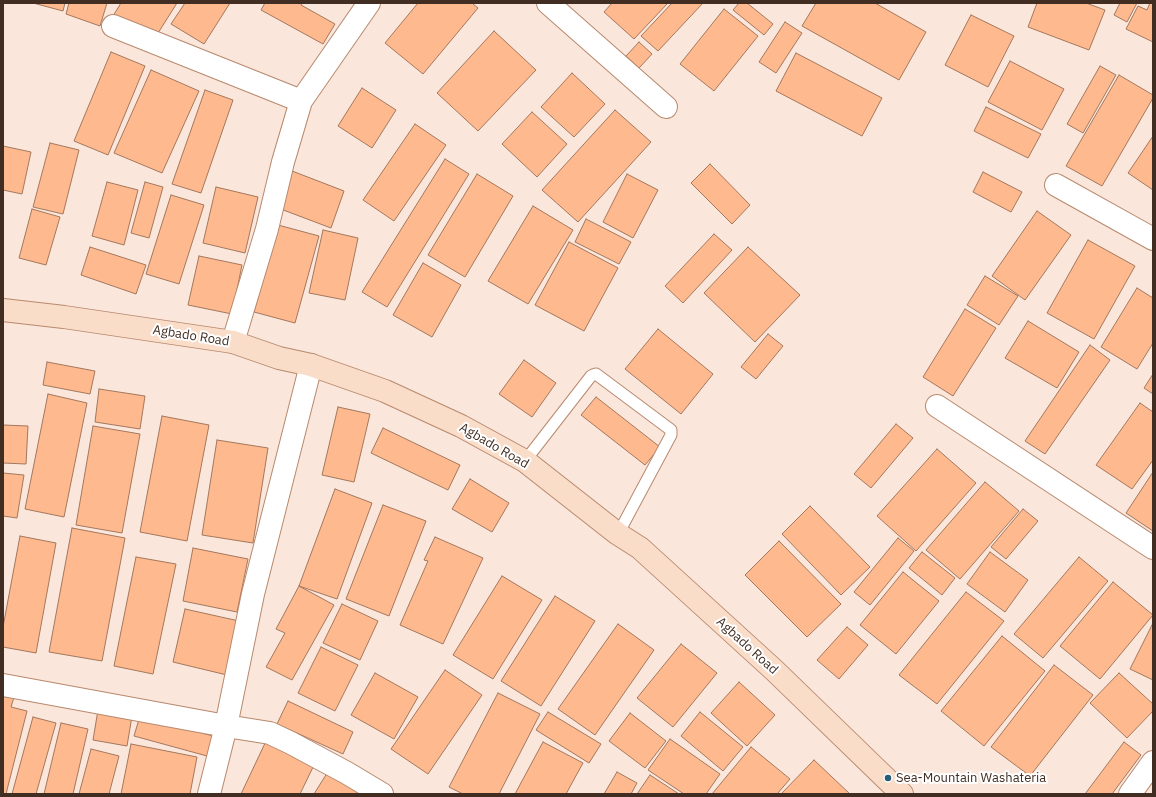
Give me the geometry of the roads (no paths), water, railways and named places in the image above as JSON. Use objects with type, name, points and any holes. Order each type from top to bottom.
[{"type":"main road","name":"Agbado Road","points":[[3,310],[64,317],[233,342],[279,358],[311,365],[385,391],[461,426],[525,461],[618,534],[640,548],[774,670],[902,794]]},
{"type":"street","points":[[233,342],[267,229],[283,162],[301,101],[369,3]]},
{"type":"street","points":[[548,3],[666,107]]},
{"type":"street","points":[[113,26],[301,101]]},
{"type":"street","points":[[1056,185],[1153,239]]},
{"type":"street","points":[[209,794],[226,726],[253,594],[311,365]]},
{"type":"street","points":[[937,406],[1153,548]]},
{"type":"street","points":[[3,685],[270,733],[305,750],[382,794]]},
{"type":"street","points":[[1130,794],[1153,762]]},
{"type":"lane","points":[[525,461],[591,376],[596,374],[671,430],[671,435],[618,534]]},
{"type":"place","name":"Sea-Mountain Washateria","points":[[888,778]]}]
